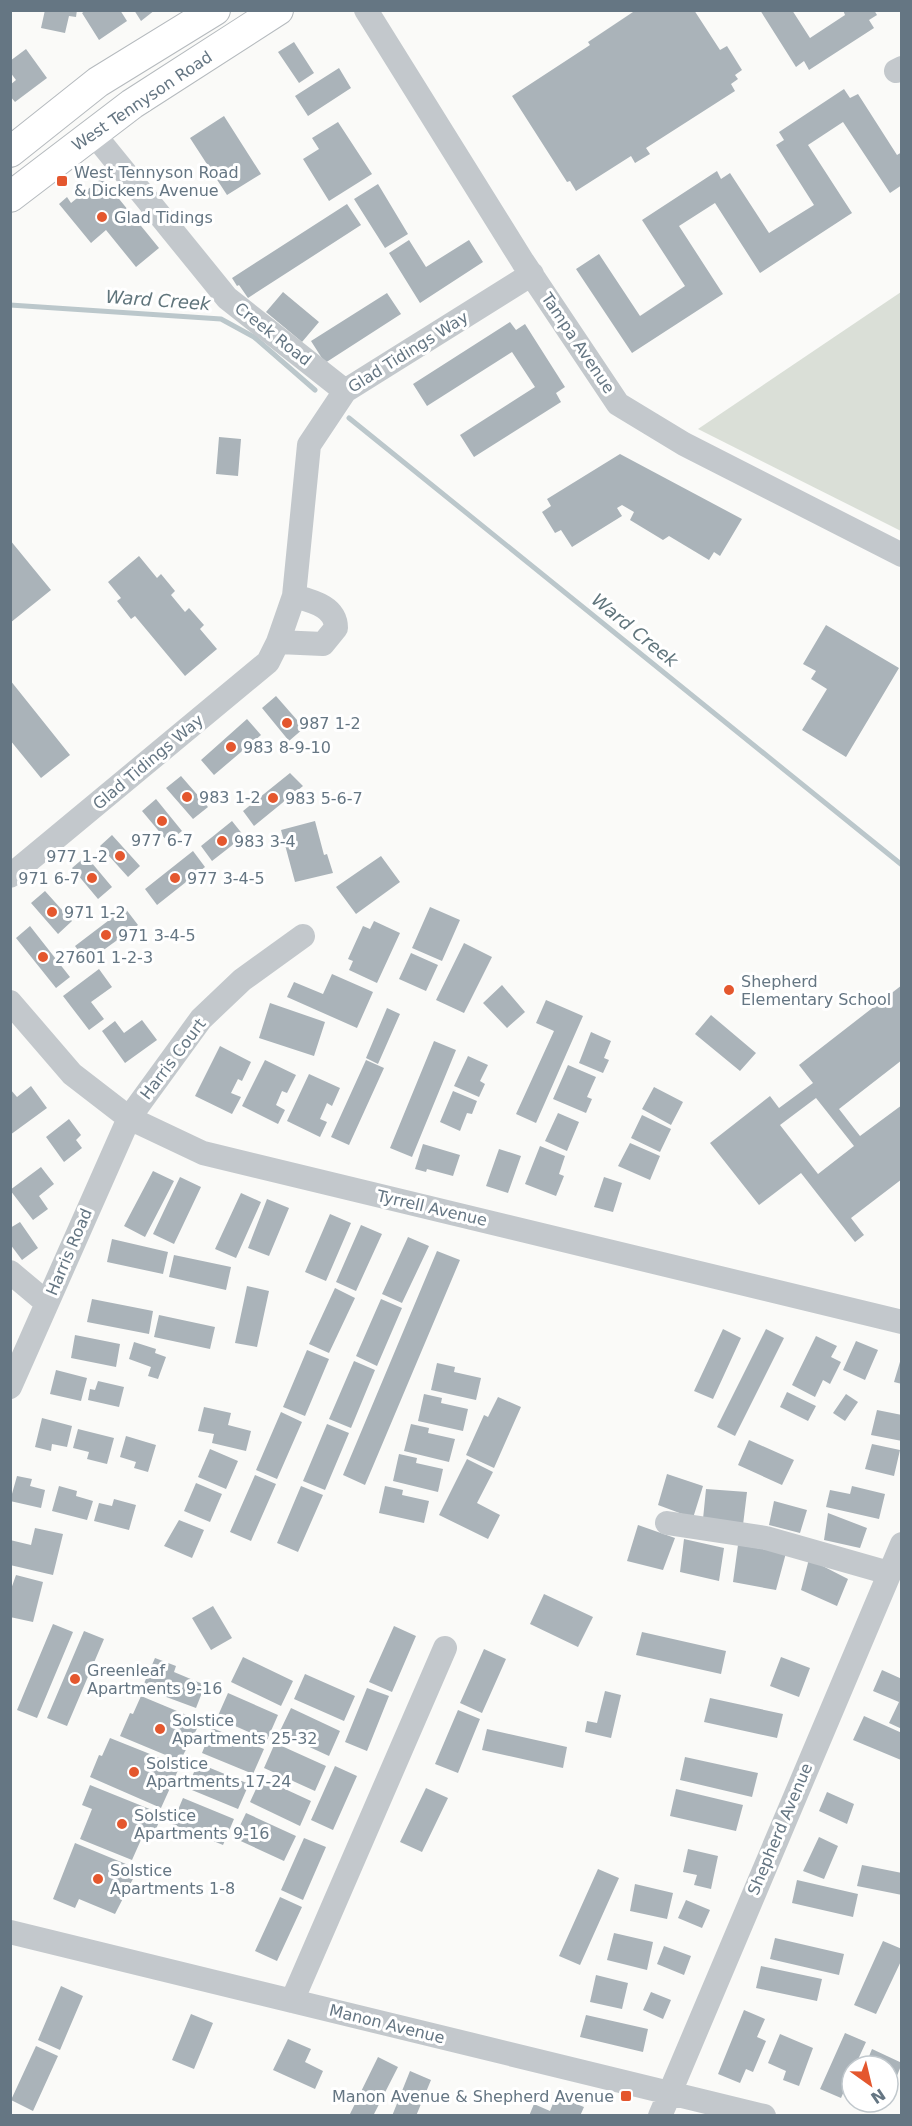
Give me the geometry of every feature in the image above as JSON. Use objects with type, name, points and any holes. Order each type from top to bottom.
[{"type":"main road","points":[[11,149],[98,82],[215,10]]},
{"type":"main road","name":"West Tennyson Road","points":[[10,197],[132,104],[278,10]]},
{"type":"street","name":"Tampa Avenue","points":[[366,10],[532,274],[618,404],[684,444],[902,555]]},
{"type":"street","name":"Creek Road","points":[[93,133],[227,298],[345,391]]},
{"type":"street","points":[[11,149],[35,177]]},
{"type":"street","name":"Glad Tidings Way","points":[[10,876],[268,662],[278,642],[294,596],[309,446],[345,391],[532,274]]},
{"type":"street","points":[[278,642],[323,644],[336,628],[330,612],[318,604],[294,596]]},
{"type":"street","name":"Harris Court","points":[[129,1118],[201,1019],[242,980],[303,936]]},
{"type":"street","name":"Tyrrell Avenue","points":[[10,1002],[72,1074],[129,1118],[203,1153],[902,1322]]},
{"type":"street","name":"Harris Road","points":[[10,1387],[129,1118]]},
{"type":"street","points":[[10,1272],[47,1303]]},
{"type":"street","points":[[667,1523],[766,1538],[889,1573]]},
{"type":"street","name":"Shepherd Avenue","points":[[660,2115],[902,1544]]},
{"type":"street","points":[[292,2001],[445,1648]]},
{"type":"street","name":"Manon Avenue","points":[[10,1932],[764,2115]]},
{"type":"shaded area","points":[[901,292],[901,531],[698,429]]},
{"type":"building","points":[[45,10],[77,10],[76,17],[69,16],[65,33],[41,28]]},
{"type":"building","points":[[86,10],[120,10],[127,21],[99,40],[82,13]]},
{"type":"building","points":[[134,10],[155,10],[141,21]]},
{"type":"building","points":[[636,10],[694,10],[720,50],[727,46],[742,70],[735,75],[738,79],[731,84],[735,91],[646,148],[650,154],[635,163],[631,156],[576,191],[570,181],[567,182],[512,96],[590,45],[588,42]]},
{"type":"building","points":[[760,10],[792,10],[810,38],[845,15],[843,10],[874,10],[877,15],[869,20],[874,28],[809,70],[804,61],[796,67]]},
{"type":"building","points":[[294,42],[314,73],[299,83],[278,52]]},
{"type":"building","points":[[26,49],[47,78],[15,102],[10,96],[10,85],[16,80],[10,72],[10,61]]},
{"type":"building","points":[[339,68],[351,88],[308,116],[295,96]]},
{"type":"building","points":[[844,89],[850,98],[858,94],[897,155],[902,152],[902,185],[890,193],[843,122],[808,145],[852,213],[760,273],[715,203],[679,226],[723,294],[632,353],[576,269],[599,254],[640,316],[685,286],[642,220],[717,171],[721,179],[730,173],[769,233],[814,205],[776,145],[784,140],[779,132]]},
{"type":"building","points":[[224,116],[261,174],[227,195],[190,138]]},
{"type":"building","points":[[338,122],[372,174],[329,201],[303,159],[319,149],[312,138]]},
{"type":"building","name":"Glad Tidings","points":[[102,178],[159,248],[136,267],[106,230],[91,243],[59,204],[67,197],[71,203]]},
{"type":"building","points":[[378,184],[408,234],[385,248],[354,199]]},
{"type":"building","points":[[347,204],[361,225],[248,298],[239,285],[237,286],[232,278]]},
{"type":"building","points":[[409,240],[426,267],[469,240],[483,262],[420,303],[389,253]]},
{"type":"building","points":[[283,292],[319,322],[302,342],[266,312]]},
{"type":"building","points":[[387,293],[401,314],[325,363],[311,341]]},
{"type":"building","points":[[510,322],[516,330],[525,324],[565,387],[556,393],[561,402],[474,457],[460,435],[535,387],[512,352],[427,406],[413,384]]},
{"type":"building","points":[[219,437],[241,439],[238,476],[216,474]]},
{"type":"building","points":[[620,454],[742,519],[720,556],[714,552],[709,560],[669,536],[663,540],[630,520],[634,512],[622,505],[617,508],[622,516],[572,547],[561,530],[555,533],[542,512],[551,506],[547,499]]},
{"type":"building","points":[[10,540],[51,590],[10,623]]},
{"type":"building","points":[[139,556],[157,578],[161,574],[175,591],[171,595],[185,612],[189,608],[204,625],[200,629],[217,649],[185,676],[135,616],[131,619],[117,601],[121,598],[108,582]]},
{"type":"building","points":[[826,625],[899,668],[846,757],[802,730],[827,689],[811,679],[816,671],[803,664]]},
{"type":"building","points":[[10,680],[70,755],[41,778],[10,740]]},
{"type":"building","name":"987 1-2","points":[[276,696],[304,728],[289,741],[262,708]]},
{"type":"building","name":"983 8-9-10","points":[[247,719],[261,735],[214,775],[201,760]]},
{"type":"building","name":"983 5-6-7","points":[[290,773],[303,786],[254,826],[243,811]]},
{"type":"building","name":"983 1-2","points":[[181,776],[208,807],[193,819],[166,788]]},
{"type":"building","name":"977 6-7","points":[[156,799],[182,831],[168,842],[142,811]]},
{"type":"building","name":"983 3-4","points":[[232,821],[244,836],[212,861],[201,846]]},
{"type":"building","points":[[315,821],[324,855],[327,854],[333,873],[295,882],[281,830]]},
{"type":"building","name":"977 1-2","points":[[112,835],[140,866],[128,877],[100,846]]},
{"type":"building","name":"977 3-4-5","points":[[193,851],[205,867],[157,905],[145,889]]},
{"type":"building","name":"971 6-7","points":[[86,856],[112,887],[98,899],[72,868]]},
{"type":"building","points":[[381,856],[400,882],[356,914],[336,887]]},
{"type":"building","name":"971 1-2","points":[[45,891],[72,921],[58,934],[31,903]]},
{"type":"building","points":[[430,907],[460,920],[442,961],[412,948]]},
{"type":"building","name":"971 3-4-5","points":[[125,908],[138,925],[87,962],[75,946]]},
{"type":"building","points":[[374,921],[400,933],[377,983],[349,970],[353,961],[348,959],[363,926],[370,929]]},
{"type":"building","name":"27601 1-2-3","points":[[30,926],[70,977],[56,988],[16,938]]},
{"type":"building","points":[[464,943],[492,957],[464,1013],[436,1000]]},
{"type":"building","points":[[411,953],[438,965],[426,991],[399,979]]},
{"type":"building","points":[[99,969],[112,987],[91,1002],[104,1019],[89,1030],[63,996]]},
{"type":"building","points":[[332,974],[373,992],[357,1028],[287,997],[294,982],[323,994]]},
{"type":"building","points":[[502,985],[525,1012],[507,1028],[483,1003]]},
{"type":"building","points":[[902,985],[902,1060],[839,1109],[860,1136],[902,1105],[902,1179],[851,1218],[864,1235],[855,1242],[801,1173],[759,1205],[710,1143],[770,1096],[779,1108],[813,1083],[799,1065]],"holes":[[[816,1098],[854,1146],[818,1174],[780,1125]]]},
{"type":"building","points":[[546,1000],[583,1016],[536,1123],[516,1114],[554,1031],[536,1023]]},
{"type":"building","points":[[270,1003],[325,1022],[314,1056],[259,1038]]},
{"type":"building","points":[[387,1008],[400,1014],[378,1064],[366,1058]]},
{"type":"building","points":[[711,1015],[756,1053],[740,1071],[695,1034]]},
{"type":"building","points":[[142,1020],[157,1040],[125,1063],[102,1031],[115,1021],[124,1033]]},
{"type":"building","points":[[591,1032],[611,1041],[604,1058],[609,1060],[603,1073],[579,1063]]},
{"type":"building","points":[[434,1041],[456,1050],[412,1157],[390,1148]]},
{"type":"building","points":[[220,1046],[251,1062],[242,1081],[238,1079],[231,1093],[241,1097],[232,1114],[195,1096]]},
{"type":"building","points":[[468,1056],[488,1065],[480,1081],[485,1084],[479,1097],[454,1086]]},
{"type":"building","points":[[265,1060],[296,1075],[287,1093],[282,1091],[276,1105],[285,1110],[278,1124],[242,1106]]},
{"type":"building","points":[[366,1060],[384,1068],[349,1145],[331,1137]]},
{"type":"building","points":[[568,1065],[596,1077],[587,1097],[592,1099],[586,1113],[553,1099]]},
{"type":"building","points":[[309,1074],[340,1088],[332,1106],[327,1103],[320,1119],[327,1122],[320,1137],[287,1121]]},
{"type":"building","points":[[31,1086],[47,1108],[10,1135],[10,1089],[17,1097]]},
{"type":"building","points":[[654,1087],[683,1102],[671,1125],[642,1109]]},
{"type":"building","points":[[453,1091],[477,1101],[472,1114],[467,1113],[460,1131],[440,1122]]},
{"type":"building","points":[[558,1113],[579,1122],[567,1151],[545,1141]]},
{"type":"building","points":[[642,1115],[671,1129],[660,1152],[631,1138]]},
{"type":"building","points":[[69,1119],[81,1135],[76,1140],[82,1148],[64,1162],[46,1137]]},
{"type":"building","points":[[630,1143],[660,1156],[650,1180],[618,1166]]},
{"type":"building","points":[[423,1144],[460,1155],[453,1176],[427,1169],[426,1172],[415,1169]]},
{"type":"building","points":[[540,1146],[565,1156],[559,1174],[564,1176],[556,1196],[525,1184]]},
{"type":"building","points":[[499,1149],[521,1156],[508,1193],[486,1186]]},
{"type":"building","points":[[41,1167],[54,1184],[39,1196],[48,1209],[33,1220],[10,1190]]},
{"type":"building","points":[[153,1171],[174,1181],[145,1237],[124,1226]]},
{"type":"building","points":[[180,1177],[201,1187],[174,1244],[153,1234]]},
{"type":"building","points":[[604,1177],[622,1183],[613,1212],[594,1207]]},
{"type":"building","points":[[241,1193],[261,1202],[236,1258],[215,1249]]},
{"type":"building","points":[[267,1199],[289,1208],[269,1256],[248,1248]]},
{"type":"building","points":[[330,1214],[351,1223],[326,1281],[305,1272]]},
{"type":"building","points":[[20,1222],[38,1248],[22,1260],[10,1244],[10,1228]]},
{"type":"building","points":[[361,1225],[382,1234],[356,1291],[336,1282]]},
{"type":"building","points":[[408,1237],[429,1246],[402,1303],[382,1294]]},
{"type":"building","points":[[112,1239],[168,1252],[163,1274],[107,1262]]},
{"type":"building","points":[[437,1251],[460,1260],[365,1485],[343,1475]]},
{"type":"building","points":[[174,1255],[231,1267],[226,1290],[169,1277]]},
{"type":"building","points":[[247,1286],[269,1291],[257,1347],[235,1343]]},
{"type":"building","points":[[335,1288],[355,1298],[329,1353],[309,1344]]},
{"type":"building","points":[[92,1299],[153,1311],[149,1334],[87,1322]]},
{"type":"building","points":[[381,1299],[402,1308],[377,1366],[356,1356]]},
{"type":"building","points":[[159,1315],[215,1327],[210,1349],[154,1337]]},
{"type":"building","points":[[723,1329],[741,1338],[713,1399],[694,1391]]},
{"type":"building","points":[[766,1329],[784,1338],[735,1436],[717,1427]]},
{"type":"building","points":[[75,1335],[120,1344],[116,1367],[71,1358]]},
{"type":"building","points":[[816,1336],[837,1346],[831,1357],[841,1362],[830,1384],[823,1380],[815,1397],[792,1385]]},
{"type":"building","points":[[856,1341],[878,1350],[865,1380],[843,1370]]},
{"type":"building","points":[[134,1342],[156,1349],[155,1353],[166,1357],[158,1379],[148,1376],[151,1367],[129,1359]]},
{"type":"building","points":[[307,1350],[329,1359],[305,1416],[283,1407]]},
{"type":"building","points":[[902,1355],[902,1384],[894,1382]]},
{"type":"building","points":[[354,1361],[375,1370],[351,1428],[329,1419]]},
{"type":"building","points":[[437,1363],[455,1367],[454,1372],[481,1378],[476,1400],[431,1390]]},
{"type":"building","points":[[56,1370],[87,1378],[81,1401],[50,1394]]},
{"type":"building","points":[[98,1381],[124,1387],[119,1407],[88,1400],[90,1389],[95,1390]]},
{"type":"building","points":[[787,1392],[816,1406],[808,1421],[780,1407]]},
{"type":"building","points":[[424,1394],[442,1398],[441,1403],[468,1409],[463,1431],[418,1421]]},
{"type":"building","points":[[846,1394],[858,1402],[845,1421],[833,1413]]},
{"type":"building","points":[[498,1397],[521,1407],[494,1468],[466,1455],[484,1415],[488,1417]]},
{"type":"building","points":[[204,1407],[231,1413],[228,1425],[251,1431],[246,1451],[212,1443],[214,1434],[198,1431]]},
{"type":"building","points":[[877,1410],[902,1415],[902,1441],[871,1435]]},
{"type":"building","points":[[281,1412],[302,1422],[277,1479],[256,1470]]},
{"type":"building","points":[[42,1418],[72,1426],[67,1447],[52,1444],[51,1451],[35,1447]]},
{"type":"building","points":[[327,1424],[349,1433],[325,1490],[303,1481]]},
{"type":"building","points":[[411,1424],[429,1428],[428,1433],[455,1439],[449,1462],[404,1451]]},
{"type":"building","points":[[78,1429],[114,1438],[107,1464],[87,1459],[89,1452],[73,1448]]},
{"type":"building","points":[[126,1436],[156,1445],[148,1472],[134,1468],[136,1462],[120,1457]]},
{"type":"building","points":[[749,1440],[794,1460],[782,1485],[738,1465]]},
{"type":"building","points":[[872,1444],[900,1450],[894,1476],[865,1469]]},
{"type":"building","points":[[210,1449],[238,1461],[226,1489],[198,1477]]},
{"type":"building","points":[[399,1454],[417,1458],[416,1463],[443,1469],[438,1492],[393,1481]]},
{"type":"building","points":[[467,1459],[493,1472],[477,1503],[500,1515],[488,1539],[439,1515]]},
{"type":"building","points":[[667,1474],[703,1486],[693,1518],[658,1505]]},
{"type":"building","points":[[255,1475],[276,1484],[251,1541],[230,1532]]},
{"type":"building","points":[[17,1476],[32,1479],[30,1486],[45,1490],[41,1508],[10,1501]]},
{"type":"building","points":[[196,1483],[222,1494],[210,1522],[184,1511]]},
{"type":"building","points":[[59,1486],[77,1491],[76,1496],[93,1501],[87,1520],[52,1511]]},
{"type":"building","points":[[301,1486],[323,1495],[298,1552],[277,1543]]},
{"type":"building","points":[[385,1486],[403,1490],[402,1495],[429,1501],[424,1523],[379,1513]]},
{"type":"building","points":[[852,1486],[885,1494],[879,1519],[826,1507],[830,1490],[850,1494]]},
{"type":"building","points":[[706,1489],[747,1492],[743,1525],[703,1519]]},
{"type":"building","points":[[114,1499],[136,1505],[129,1530],[94,1521],[99,1503],[112,1506]]},
{"type":"building","points":[[774,1501],[807,1510],[800,1533],[769,1525]]},
{"type":"building","points":[[828,1513],[867,1528],[860,1548],[824,1540]]},
{"type":"building","points":[[179,1520],[204,1530],[192,1558],[164,1546]]},
{"type":"building","points":[[638,1525],[675,1538],[663,1570],[627,1561]]},
{"type":"building","points":[[35,1528],[63,1534],[53,1575],[10,1565],[10,1540],[31,1545]]},
{"type":"building","points":[[684,1539],[724,1548],[719,1581],[680,1572]]},
{"type":"building","points":[[738,1545],[786,1553],[776,1590],[733,1582]]},
{"type":"building","points":[[809,1559],[848,1579],[837,1606],[801,1590]]},
{"type":"building","points":[[16,1575],[43,1582],[33,1622],[10,1617],[10,1592]]},
{"type":"building","points":[[544,1594],[593,1617],[578,1647],[530,1624]]},
{"type":"building","points":[[213,1606],[232,1638],[211,1650],[192,1618]]},
{"type":"building","points":[[53,1624],[73,1632],[37,1718],[17,1710]]},
{"type":"building","points":[[394,1626],[416,1636],[392,1692],[369,1682]]},
{"type":"building","name":"Greenleaf Apartments 9-16","points":[[84,1631],[104,1639],[67,1726],[47,1718]]},
{"type":"building","points":[[642,1632],[726,1651],[721,1674],[636,1655]]},
{"type":"building","points":[[484,1649],[506,1659],[482,1713],[460,1703]]},
{"type":"building","points":[[243,1657],[293,1681],[281,1706],[231,1682]]},
{"type":"building","points":[[781,1657],[810,1668],[799,1697],[770,1686]]},
{"type":"building","points":[[155,1658],[176,1666],[174,1672],[205,1685],[196,1708],[142,1688]]},
{"type":"building","points":[[882,1670],[902,1679],[902,1729],[889,1723],[899,1702],[873,1691]]},
{"type":"building","points":[[305,1674],[355,1696],[344,1721],[294,1699]]},
{"type":"building","points":[[367,1688],[389,1696],[367,1751],[345,1742]]},
{"type":"building","points":[[605,1691],[621,1695],[611,1738],[585,1732],[587,1721],[597,1723]]},
{"type":"building","points":[[228,1693],[278,1715],[267,1740],[217,1718]]},
{"type":"building","name":"Solstice Apartments 25-32","points":[[141,1696],[201,1721],[180,1761],[120,1736],[130,1713],[133,1714]]},
{"type":"building","points":[[710,1698],[783,1714],[777,1738],[704,1722]]},
{"type":"building","points":[[291,1708],[340,1731],[329,1756],[279,1733]]},
{"type":"building","points":[[458,1710],[480,1719],[458,1773],[435,1764]]},
{"type":"building","points":[[864,1716],[902,1733],[901,1760],[853,1740]]},
{"type":"building","points":[[212,1728],[264,1749],[253,1774],[202,1753]]},
{"type":"building","points":[[487,1729],[567,1747],[563,1768],[482,1750]]},
{"type":"building","name":"Solstice Apartments 17-24","points":[[110,1738],[180,1766],[161,1808],[90,1777],[99,1755],[102,1756]]},
{"type":"building","points":[[275,1743],[326,1766],[315,1791],[264,1768]]},
{"type":"building","points":[[685,1757],[758,1773],[752,1797],[680,1780]]},
{"type":"building","points":[[198,1763],[249,1784],[238,1809],[187,1788]]},
{"type":"building","points":[[335,1766],[357,1776],[333,1830],[311,1820]]},
{"type":"building","points":[[261,1778],[311,1801],[300,1826],[250,1802]]},
{"type":"building","name":"Solstice Apartments 9-16","points":[[90,1785],[162,1814],[153,1837],[144,1833],[132,1860],[80,1839],[92,1809],[82,1805]]},
{"type":"building","points":[[426,1788],[448,1798],[422,1852],[400,1842]]},
{"type":"building","points":[[676,1789],[743,1805],[736,1831],[670,1816]]},
{"type":"building","points":[[827,1792],[854,1804],[847,1824],[819,1811]]},
{"type":"building","points":[[183,1798],[234,1819],[223,1845],[172,1824]]},
{"type":"building","points":[[246,1813],[296,1836],[284,1861],[234,1838]]},
{"type":"building","points":[[819,1837],[838,1846],[824,1879],[803,1871]]},
{"type":"building","points":[[304,1838],[326,1847],[303,1900],[281,1890]]},
{"type":"building","name":"Solstice Apartments 1-8","points":[[75,1843],[138,1869],[115,1914],[79,1899],[75,1908],[53,1899]]},
{"type":"building","points":[[688,1849],[718,1856],[711,1889],[694,1885],[697,1875],[683,1872]]},
{"type":"building","points":[[862,1865],[902,1873],[902,1895],[857,1886]]},
{"type":"building","points":[[598,1869],[619,1878],[580,1965],[559,1956]]},
{"type":"building","points":[[797,1880],[858,1894],[853,1917],[792,1903]]},
{"type":"building","points":[[635,1884],[673,1893],[667,1919],[630,1911]]},
{"type":"building","points":[[280,1897],[302,1907],[277,1961],[255,1951]]},
{"type":"building","points":[[686,1900],[710,1910],[702,1928],[678,1918]]},
{"type":"building","points":[[614,1933],[653,1942],[647,1970],[607,1960]]},
{"type":"building","points":[[775,1938],[844,1954],[839,1975],[770,1959]]},
{"type":"building","points":[[883,1941],[902,1949],[902,1959],[876,2014],[854,2005]]},
{"type":"building","points":[[664,1946],[691,1956],[684,1975],[657,1964]]},
{"type":"building","points":[[761,1966],[822,1979],[817,2001],[756,1988]]},
{"type":"building","points":[[596,1975],[628,1983],[622,2009],[590,2002]]},
{"type":"building","points":[[61,1986],[83,1996],[60,2050],[38,2040]]},
{"type":"building","points":[[651,1992],[671,2000],[663,2019],[643,2010]]},
{"type":"building","points":[[744,2010],[765,2019],[757,2037],[766,2041],[753,2072],[746,2069],[740,2083],[718,2074]]},
{"type":"building","points":[[191,2014],[213,2023],[194,2069],[172,2060]]},
{"type":"building","points":[[586,2015],[648,2029],[643,2052],[580,2037]]},
{"type":"building","points":[[845,2033],[866,2042],[860,2054],[840,2054],[840,2098],[820,2089]]},
{"type":"building","points":[[780,2034],[813,2048],[799,2086],[783,2080],[786,2071],[768,2063]]},
{"type":"building","points":[[288,2039],[311,2049],[305,2062],[323,2071],[315,2089],[273,2070]]},
{"type":"building","points":[[36,2046],[58,2056],[33,2111],[11,2100]]},
{"type":"building","points":[[872,2049],[883,2054],[870,2054]]},
{"type":"building","points":[[378,2057],[398,2067],[373,2116],[349,2116]]},
{"type":"building","points":[[410,2071],[431,2080],[416,2116],[392,2116]]},
{"type":"building","points":[[556,2096],[584,2107],[580,2116],[529,2116],[534,2104],[550,2111]]},
{"type":"waterway","name":"Ward Creek","points":[[10,305],[221,319],[254,337],[315,390]]},
{"type":"waterway","name":"Ward Creek","points":[[349,418],[902,865]]},
{"type":"place","name":"West Tennyson Road & Dickens Avenue","points":[[62,181]]},
{"type":"place","name":"Glad Tidings","points":[[102,217]]},
{"type":"place","name":"987 1-2","points":[[287,723]]},
{"type":"place","name":"983 8-9-10","points":[[231,747]]},
{"type":"place","name":"983 1-2","points":[[187,797]]},
{"type":"place","name":"983 5-6-7","points":[[273,798]]},
{"type":"place","name":"977 6-7","points":[[162,821]]},
{"type":"place","name":"983 3-4","points":[[222,841]]},
{"type":"place","name":"977 1-2","points":[[120,856]]},
{"type":"place","name":"971 6-7","points":[[92,878]]},
{"type":"place","name":"977 3-4-5","points":[[175,878]]},
{"type":"place","name":"971 1-2","points":[[52,912]]},
{"type":"place","name":"971 3-4-5","points":[[106,935]]},
{"type":"place","name":"27601 1-2-3","points":[[43,957]]},
{"type":"place","name":"Shepherd Elementary School","points":[[729,990]]},
{"type":"place","name":"Greenleaf Apartments 9-16","points":[[75,1679]]},
{"type":"place","name":"Solstice Apartments 25-32","points":[[160,1729]]},
{"type":"place","name":"Solstice Apartments 17-24","points":[[134,1772]]},
{"type":"place","name":"Solstice Apartments 9-16","points":[[122,1824]]},
{"type":"place","name":"Solstice Apartments 1-8","points":[[98,1879]]},
{"type":"place","name":"Manon Avenue & Shepherd Avenue","points":[[626,2096]]}]
